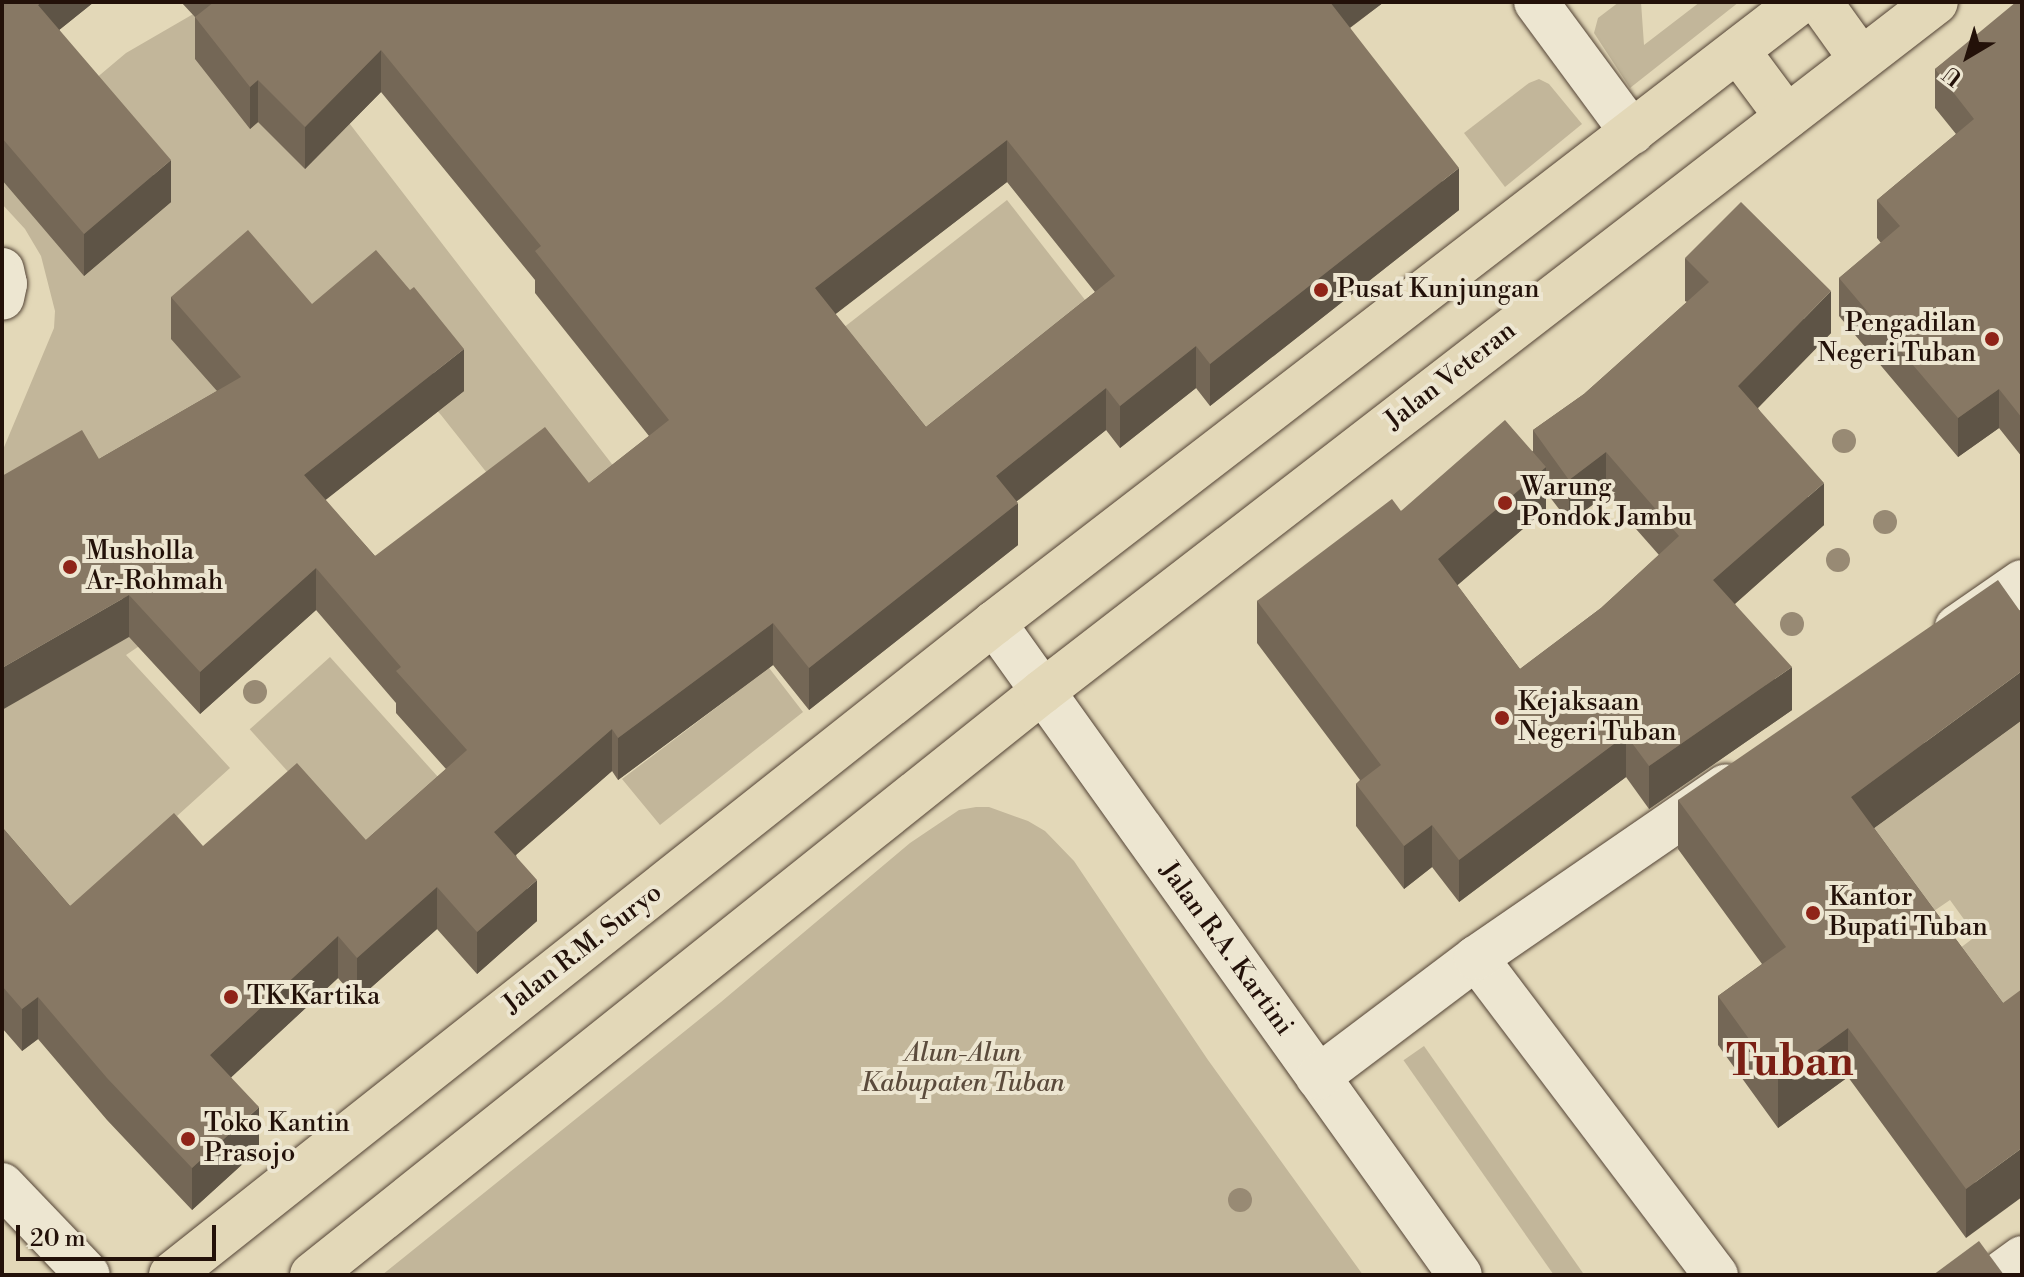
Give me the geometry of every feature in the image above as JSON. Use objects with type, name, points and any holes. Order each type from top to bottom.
[{"type":"main road","points":[[994,623],[1800,2]]},
{"type":"main road","points":[[1820,2],[1861,59]]},
{"type":"main road","name":"Jalan Veteran","points":[[1042,692],[1936,2]]},
{"type":"main road","points":[[1738,51],[1787,117]]},
{"type":"main road","name":"Jalan R.M. Suryo","points":[[171,1275],[994,623]]},
{"type":"main road","points":[[312,1275],[1042,692]]},
{"type":"street","points":[[1550,7],[1632,132]]},
{"type":"street","points":[[2,270],[5,284],[2,298]]},
{"type":"street","points":[[1918,654],[2022,582]]},
{"type":"street","name":"Jalan R.A. Kartini","points":[[994,623],[1460,1275]]},
{"type":"street","points":[[1318,1077],[1476,958],[1762,761]]},
{"type":"street","points":[[1476,958],[1716,1275]]},
{"type":"street","points":[[2,1185],[88,1275]]},
{"type":"street","points":[[1999,1275],[2022,1258]]},
{"type":"green space","points":[[214,2],[306,67],[803,712],[660,825],[622,779],[733,695],[506,497],[441,415],[378,345],[160,632],[126,655],[230,768],[177,816],[191,832],[66,947],[2,872],[2,452],[54,328],[55,311],[41,256],[25,229],[2,204],[2,31],[63,106],[126,53]]},
{"type":"green space","points":[[1619,2],[1641,2],[1644,45],[1700,2],[1739,2],[1630,88],[1594,33],[1598,18]]},
{"type":"green space","points":[[1539,79],[1549,84],[1582,124],[1505,187],[1464,133],[1529,83]]},
{"type":"green space","points":[[1007,200],[1100,319],[926,455],[833,336]]},
{"type":"green space","points":[[330,657],[452,793],[372,865],[250,729]]},
{"type":"green space","points":[[2022,720],[2022,1038],[1938,965],[1976,936],[1950,900],[1912,926],[1851,845]]},
{"type":"green space","name":"Alun-Alun Kabupaten Tuban","points":[[989,807],[1028,821],[1045,831],[1074,861],[1208,1060],[1363,1275],[382,1275],[721,1002],[910,843],[959,810]]},
{"type":"green space","points":[[1424,1046],[1584,1275],[1554,1275],[1404,1060]]},
{"type":"building","points":[[2,2],[42,2],[38,5],[171,160],[84,234],[2,138]]},
{"type":"building","points":[[214,2],[1330,2],[1459,168],[1210,364],[1196,346],[1120,406],[1106,388],[996,476],[1018,503],[809,668],[773,623],[618,738],[612,729],[494,832],[537,880],[477,932],[437,887],[357,958],[338,936],[210,1055],[259,1107],[192,1168],[107,1078],[38,997],[22,1009],[2,986],[2,827],[70,906],[174,813],[203,846],[297,763],[366,840],[467,750],[396,671],[401,667],[316,568],[200,672],[129,595],[2,668],[2,476],[82,430],[99,459],[241,377],[171,297],[248,230],[312,304],[376,250],[410,290],[414,287],[464,349],[304,475],[375,556],[545,427],[589,483],[669,420],[535,251],[541,246],[381,50],[305,127],[258,80],[250,87],[195,17]],"holes":[[[1007,140],[1115,276],[926,427],[815,288]]]},
{"type":"building","points":[[2016,2],[2022,2],[2022,418],[1999,389],[1958,418],[1839,278],[1900,226],[1877,200],[1974,119],[1935,69]]},
{"type":"building","points":[[1741,202],[1831,291],[1738,386],[1824,483],[1713,580],[1792,667],[1649,766],[1626,735],[1459,860],[1432,825],[1404,846],[1356,784],[1381,765],[1257,601],[1392,499],[1401,511],[1505,420],[1546,467],[1438,559],[1520,669],[1601,608],[1679,536],[1606,452],[1569,480],[1533,430],[1584,394],[1709,282],[1685,258]]},
{"type":"building","name":"Kantor Bupati Tuban","points":[[1998,580],[2022,614],[2022,671],[1851,797],[2003,1003],[2022,989],[2022,1148],[1966,1189],[1848,1028],[1778,1079],[1718,996],[1786,947],[1678,800]]},
{"type":"building","points":[[1979,1241],[2004,1275],[1933,1275]]},
{"type":"place","name":"Pusat Kunjungan","points":[[1321,290]]},
{"type":"place","name":"Pengadilan Negeri Tuban","points":[[1992,339]]},
{"type":"place","name":"Warung Pondok Jambu","points":[[1505,503]]},
{"type":"place","name":"Musholla Ar-Rohmah","points":[[70,567]]},
{"type":"place","name":"Kejaksaan Negeri Tuban","points":[[1502,718]]},
{"type":"place","name":"Kantor Bupati Tuban","points":[[1813,913]]},
{"type":"place","name":"TK Kartika","points":[[231,997]]},
{"type":"place","name":"Toko Kantin Prasojo","points":[[188,1139]]},
{"type":"district","name":"Tuban","points":[[1790,1063]]}]
